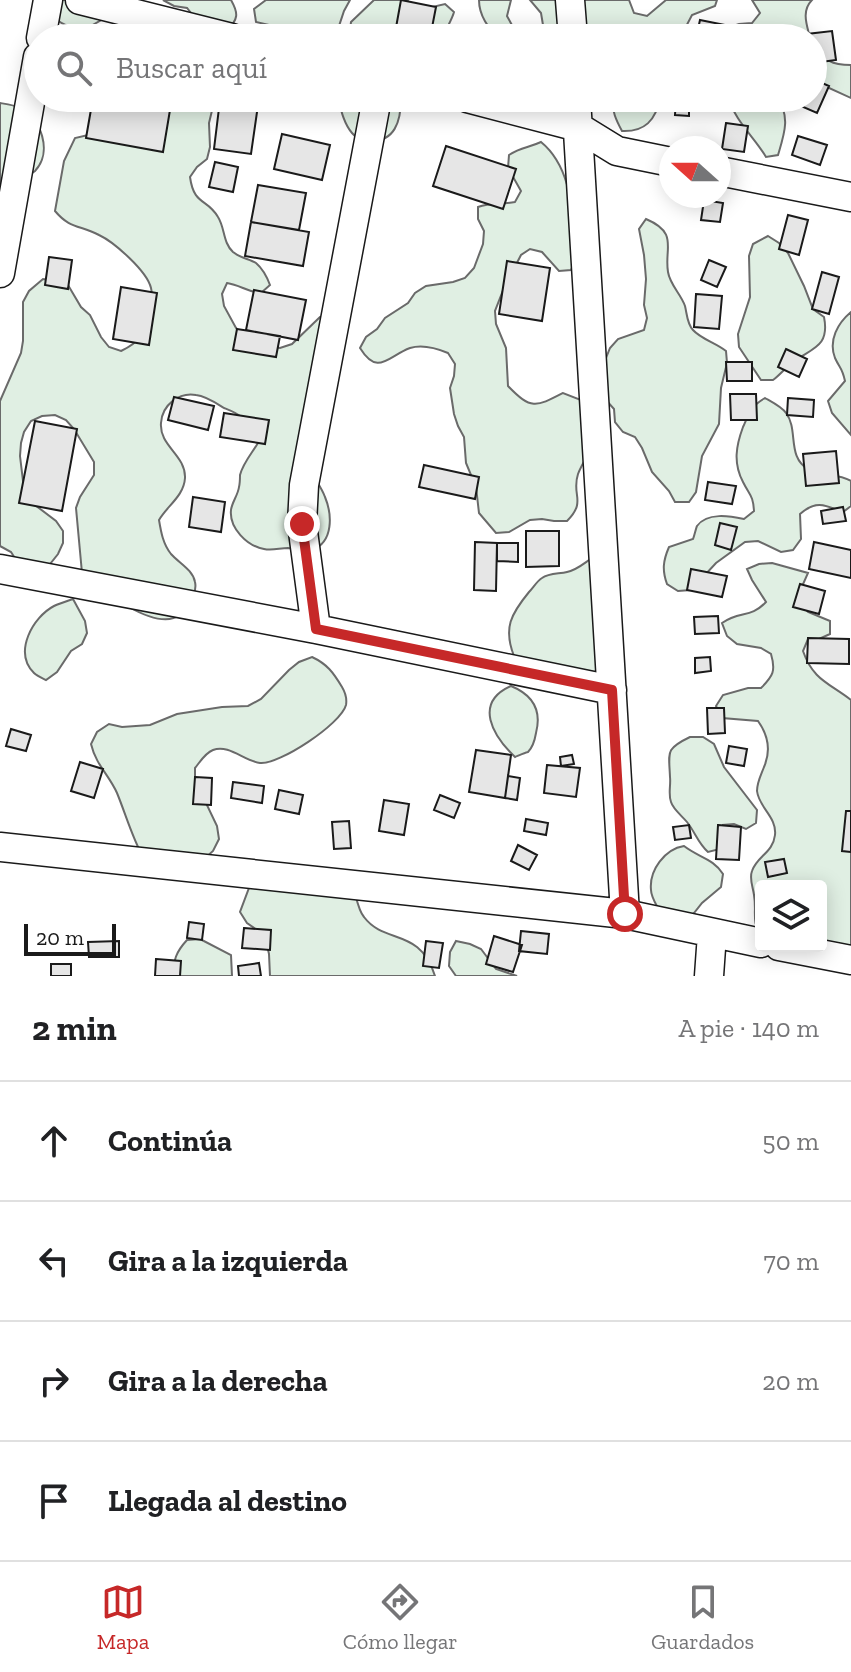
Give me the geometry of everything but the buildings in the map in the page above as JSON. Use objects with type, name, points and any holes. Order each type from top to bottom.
[{"type":"street","points":[[44,24],[48,0]]},
{"type":"street","points":[[80,0],[176,24]]},
{"type":"street","points":[[570,0],[572,24]]},
{"type":"street","points":[[0,273],[28,112]]},
{"type":"street","points":[[316,629],[302,524],[304,485],[374,112]]},
{"type":"street","points":[[521,112],[578,127],[617,151],[659,160]]},
{"type":"street","points":[[577,112],[625,914]]},
{"type":"street","points":[[731,173],[851,197]]},
{"type":"street","points":[[0,569],[316,629],[612,690]]},
{"type":"street","points":[[0,847],[625,914],[755,942]]},
{"type":"street","points":[[709,976],[712,934]]},
{"type":"street","points":[[810,952],[851,960]]},
{"type":"green space","points":[[46,0],[109,0],[103,19],[94,24],[64,24],[52,14]]},
{"type":"green space","points":[[163,0],[231,0],[236,16],[232,24],[210,24],[195,18],[187,8]]},
{"type":"green space","points":[[266,0],[350,0],[340,24],[265,24],[256,22],[254,9]]},
{"type":"green space","points":[[374,0],[408,0],[399,24],[351,22]]},
{"type":"green space","points":[[479,0],[511,0],[507,16],[511,24],[487,24]]},
{"type":"green space","points":[[530,0],[557,0],[565,24],[543,24],[541,13]]},
{"type":"green space","points":[[572,0],[629,0],[634,13],[647,16],[666,0],[717,0],[715,6],[692,15],[687,24],[578,24]]},
{"type":"green space","points":[[752,0],[812,0],[806,13],[806,24],[739,24],[752,23],[760,13]]},
{"type":"green space","points":[[445,4],[454,12],[449,24],[428,24],[432,7]]},
{"type":"green space","points":[[827,59],[851,65],[851,98],[827,87]]},
{"type":"green space","points":[[0,103],[18,107],[34,119],[44,145],[40,163],[34,172],[23,178],[0,254]]},
{"type":"green space","points":[[132,112],[212,112],[207,159],[190,177],[192,186],[198,197],[218,217],[233,252],[256,263],[270,285],[261,293],[227,283],[222,294],[224,306],[236,328],[244,337],[280,348],[292,344],[320,317],[333,316],[313,475],[325,497],[330,519],[324,541],[312,550],[264,549],[251,544],[236,529],[231,517],[241,471],[258,443],[241,417],[196,395],[172,401],[164,411],[161,431],[181,463],[185,478],[182,490],[159,520],[168,550],[192,574],[195,585],[194,594],[182,613],[169,619],[143,614],[128,607],[82,573],[76,508],[94,475],[94,462],[74,429],[66,420],[55,415],[31,421],[24,432],[20,456],[23,481],[35,505],[56,521],[63,531],[63,543],[50,564],[40,571],[18,563],[11,552],[0,546],[0,401],[21,353],[23,302],[29,291],[43,279],[68,285],[109,347],[121,351],[133,344],[143,331],[151,303],[148,281],[129,258],[99,235],[71,224],[55,211],[64,161],[75,138],[101,132]]},
{"type":"green space","points":[[342,112],[400,112],[395,129],[377,141],[359,139]]},
{"type":"green space","points":[[614,112],[656,112],[643,127],[630,131],[622,131]]},
{"type":"green space","points":[[735,112],[784,112],[784,133],[778,155],[766,157]]},
{"type":"green space","points":[[541,142],[552,153],[566,180],[577,257],[571,270],[559,271],[542,252],[530,249],[521,255],[495,311],[496,324],[506,348],[508,386],[522,399],[534,404],[563,393],[599,407],[589,451],[576,481],[577,503],[573,514],[567,521],[530,520],[509,532],[496,533],[479,513],[476,487],[466,463],[464,437],[454,414],[450,388],[455,364],[448,353],[429,347],[415,347],[378,363],[366,357],[360,348],[366,337],[385,318],[408,303],[415,293],[426,286],[465,278],[474,268],[483,244],[484,231],[478,219],[478,207],[515,202],[521,191],[508,168],[509,155]]},
{"type":"green space","points":[[646,219],[656,224],[666,236],[669,277],[685,306],[691,328],[726,351],[719,424],[702,456],[696,492],[689,502],[675,502],[652,472],[635,437],[623,432],[615,422],[614,409],[605,399],[600,373],[610,348],[618,339],[644,330],[647,318],[644,305],[646,279],[639,229]]},
{"type":"green space","points":[[768,236],[788,253],[813,309],[824,317],[825,327],[818,346],[773,380],[761,380],[739,347],[738,334],[750,297],[749,256],[753,244]]},
{"type":"green space","points":[[851,312],[851,435],[832,413],[828,401],[845,381],[833,345],[838,327]]},
{"type":"green space","points":[[765,398],[782,409],[790,420],[795,451],[802,465],[814,472],[851,481],[851,506],[843,512],[826,506],[811,507],[800,514],[801,539],[793,550],[781,552],[758,541],[745,542],[716,563],[691,590],[678,591],[667,584],[664,574],[669,547],[693,539],[697,526],[707,519],[719,516],[744,519],[754,511],[752,498],[738,468],[737,448],[749,414]]},
{"type":"green space","points":[[589,560],[600,565],[602,661],[596,672],[584,677],[514,656],[509,629],[513,615],[523,600],[542,578],[573,570]]},
{"type":"green space","points":[[772,563],[808,573],[799,602],[808,612],[830,621],[830,634],[819,639],[808,639],[803,651],[817,675],[851,700],[851,973],[827,951],[827,880],[755,880],[755,901],[751,874],[775,835],[773,823],[757,791],[766,761],[767,743],[758,721],[722,718],[716,706],[723,695],[761,688],[772,673],[771,654],[761,648],[737,644],[727,636],[722,623],[755,611],[766,602],[747,569]]},
{"type":"green space","points":[[73,599],[85,621],[87,633],[82,644],[71,651],[57,672],[46,680],[35,674],[28,665],[25,655],[28,636],[46,611]]},
{"type":"green space","points":[[312,657],[329,669],[343,689],[346,705],[342,713],[308,742],[269,762],[254,762],[225,749],[208,753],[195,768],[195,780],[217,826],[219,839],[213,851],[203,860],[143,857],[117,793],[93,751],[91,744],[97,732],[109,724],[122,727],[150,725],[177,714],[248,706],[261,699],[299,662]]},
{"type":"green space","points":[[511,686],[530,699],[538,717],[531,748],[515,757],[490,720],[492,701]]},
{"type":"green space","points":[[690,737],[703,737],[714,744],[724,767],[757,810],[756,823],[746,829],[734,824],[723,825],[724,837],[720,849],[708,852],[670,799],[670,752]]},
{"type":"green space","points":[[684,846],[710,861],[723,874],[721,887],[685,920],[661,914],[651,890],[653,875],[660,862],[671,851]]},
{"type":"green space","points":[[260,882],[355,893],[359,909],[372,926],[421,950],[435,976],[270,976],[266,941],[240,912],[249,888]]},
{"type":"green space","points":[[200,939],[231,955],[232,976],[174,976],[180,948],[187,940]]},
{"type":"green space","points":[[456,941],[481,949],[496,969],[517,976],[456,976],[449,966],[450,952]]},
{"type":"route","points":[[302,524],[316,629],[612,690],[625,914]]}]
